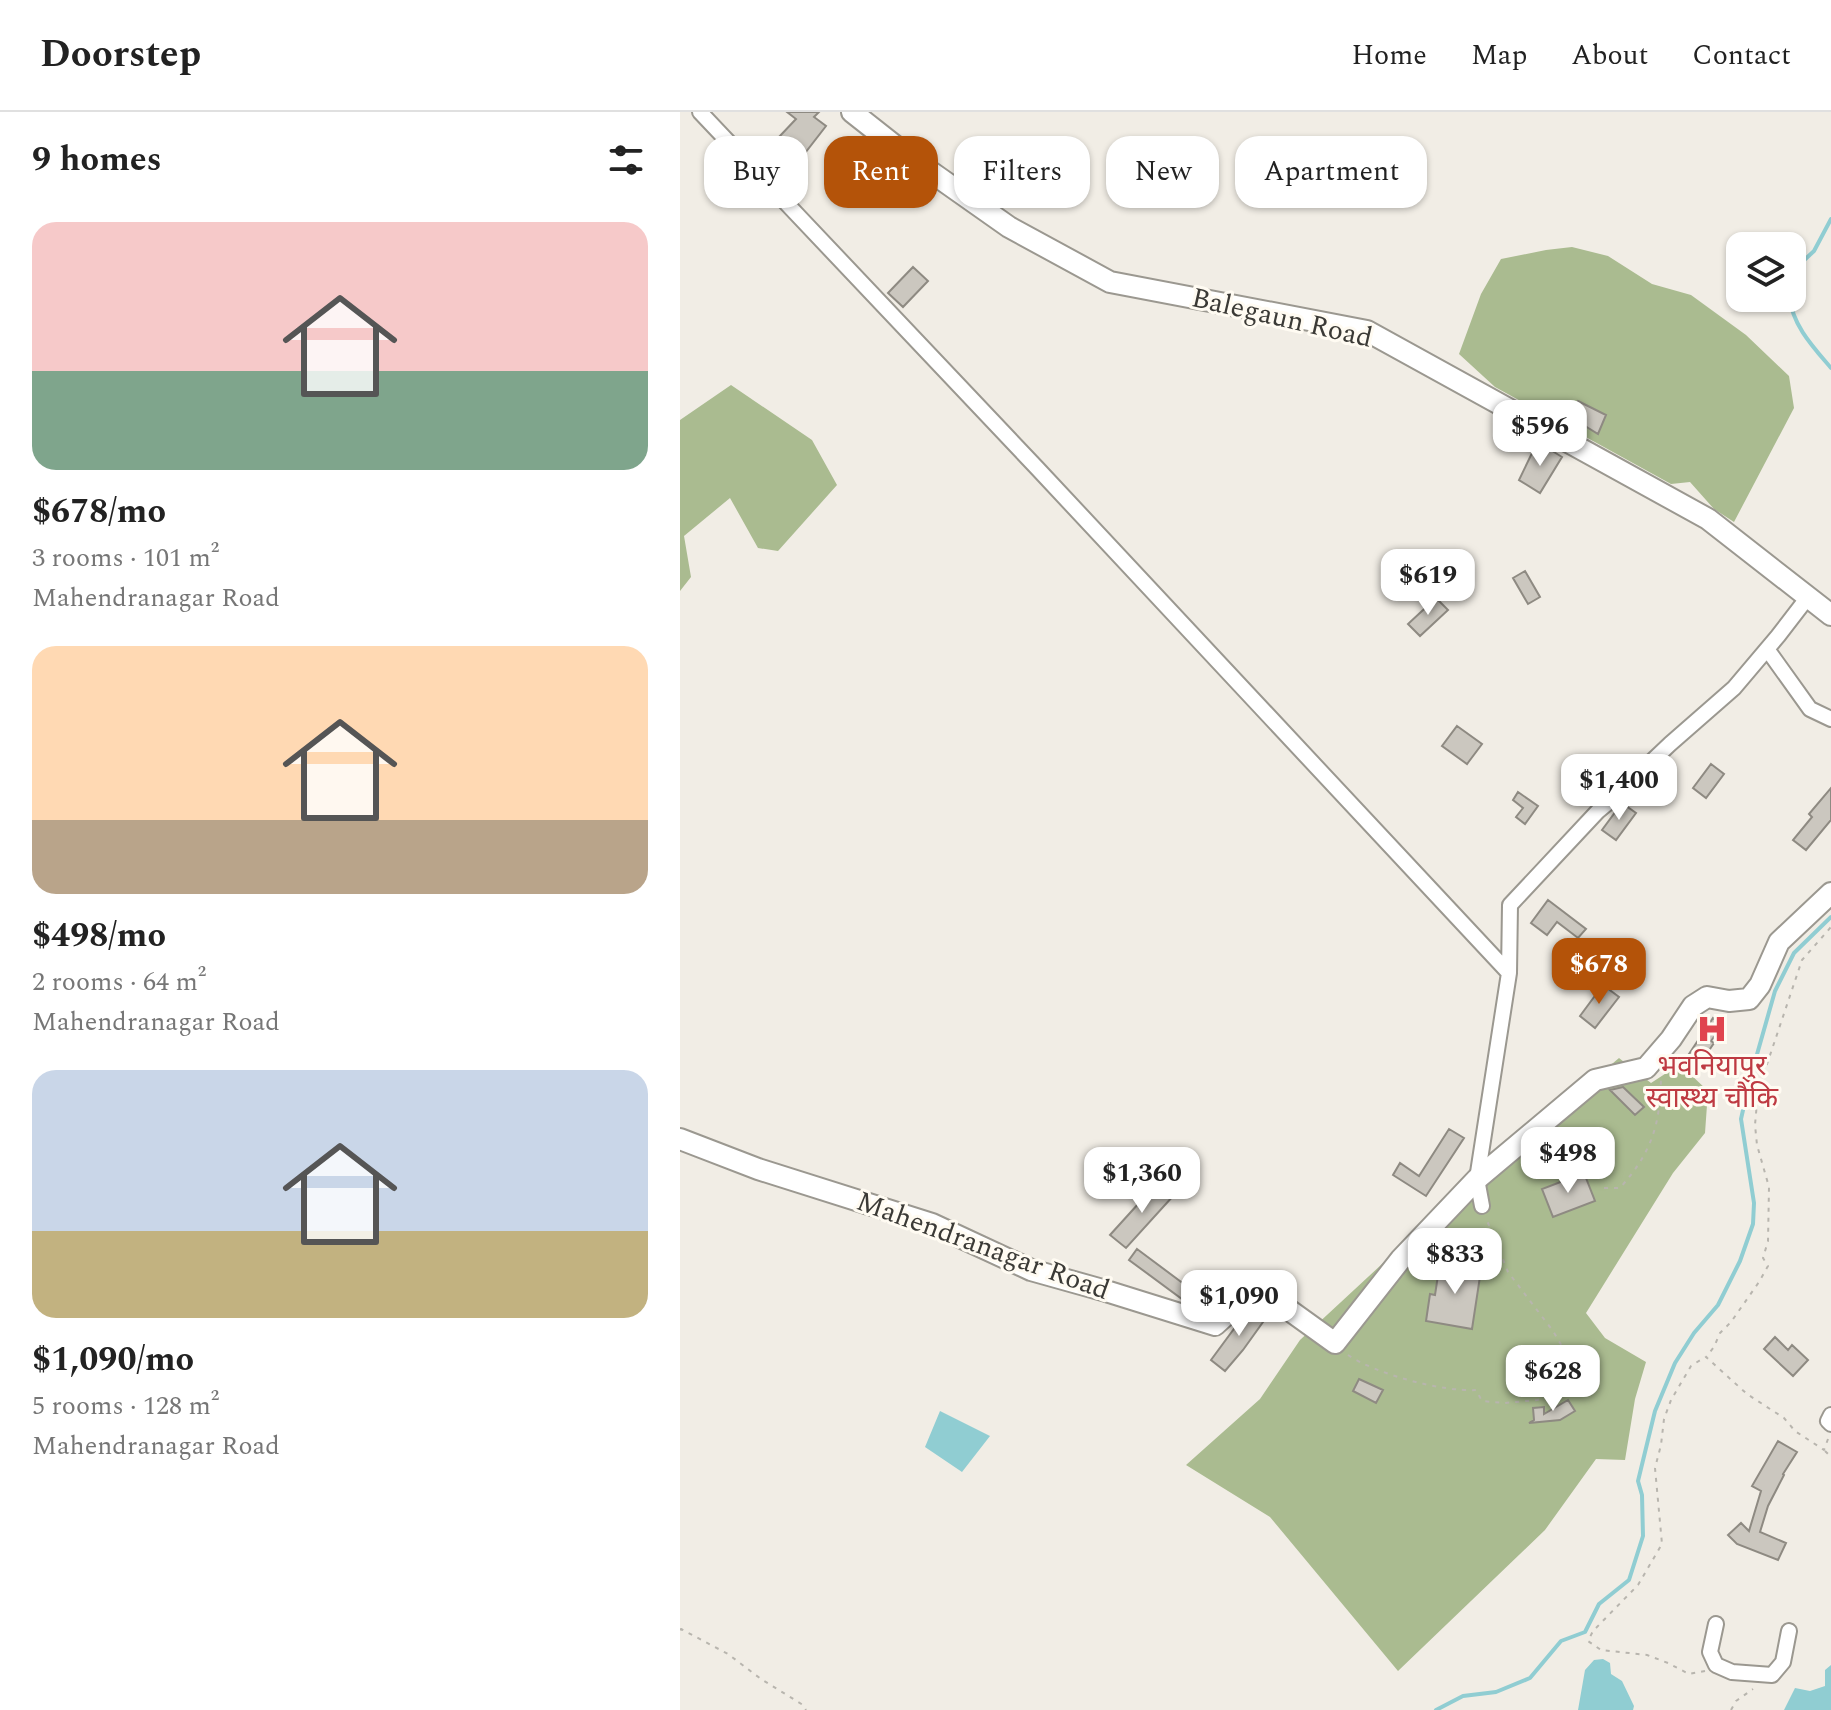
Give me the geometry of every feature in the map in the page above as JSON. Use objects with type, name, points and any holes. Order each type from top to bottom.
[{"type":"street","points":[[700,112],[1509,973]]},
{"type":"street","name":"Balegaun Road","points":[[852,112],[1009,227],[1110,282],[1367,331],[1708,519],[1831,615]]},
{"type":"street","points":[[1482,1206],[1477,1179],[1509,973],[1510,905],[1598,811],[1734,688],[1808,597]]},
{"type":"street","points":[[1767,649],[1810,709],[1831,719]]},
{"type":"street","points":[[1335,1343],[1401,1259],[1477,1179],[1595,1080],[1646,1068],[1693,1006],[1707,997],[1729,1001],[1749,999],[1760,985],[1779,942],[1831,893]]},
{"type":"street","name":"Mahendranagar Road","points":[[680,1139],[758,1169],[932,1224],[1031,1270],[1215,1325],[1250,1293],[1271,1297],[1335,1343]]},
{"type":"street","points":[[1831,1415],[1828,1421],[1831,1424]]},
{"type":"street","points":[[1716,1624],[1710,1652],[1716,1665],[1732,1672],[1772,1675],[1783,1662],[1789,1631]]},
{"type":"path","points":[[1716,1665],[1709,1671],[1689,1674],[1647,1655],[1601,1650],[1588,1641],[1593,1631],[1638,1585],[1662,1544],[1655,1468],[1664,1419],[1671,1400],[1691,1366],[1706,1357],[1714,1347],[1720,1333],[1731,1322],[1768,1266],[1763,1258],[1768,1241],[1769,1187],[1757,1145],[1758,1091],[1802,960],[1831,927]]},
{"type":"path","points":[[1604,1188],[1620,1188],[1649,1150],[1661,1092],[1659,1053]]},
{"type":"path","points":[[1335,1343],[1356,1360],[1412,1380],[1460,1391],[1476,1390],[1482,1401],[1505,1403],[1537,1400],[1576,1390],[1566,1353],[1508,1272],[1482,1206]]},
{"type":"path","points":[[1706,1357],[1747,1394],[1784,1418],[1795,1431],[1831,1457]]},
{"type":"path","points":[[1824,1450],[1831,1434]]},
{"type":"path","points":[[680,1630],[728,1654],[806,1710]]},
{"type":"path","points":[[1731,1710],[1736,1701],[1772,1675]]},
{"type":"green space","points":[[1572,247],[1608,256],[1652,284],[1691,295],[1746,335],[1789,376],[1794,408],[1734,522],[1714,509],[1690,482],[1671,484],[1495,387],[1459,354],[1481,294],[1501,259]]},
{"type":"green space","points":[[731,385],[812,440],[837,485],[778,551],[758,548],[730,498],[684,536],[691,577],[680,591],[680,420]]},
{"type":"green space","points":[[1619,1058],[1651,1083],[1671,1070],[1688,1072],[1708,1091],[1705,1133],[1673,1173],[1586,1313],[1605,1338],[1646,1362],[1635,1399],[1625,1460],[1596,1459],[1545,1530],[1398,1671],[1270,1517],[1186,1465],[1260,1399],[1300,1340],[1450,1201]]},
{"type":"water","points":[[940,1411],[990,1436],[962,1472],[925,1447]]},
{"type":"water","points":[[1603,1659],[1610,1663],[1611,1674],[1622,1681],[1633,1710],[1578,1710],[1585,1670],[1594,1660]]},
{"type":"water","points":[[1831,1665],[1831,1710],[1784,1710],[1795,1688],[1810,1691],[1825,1686],[1825,1670]]},
{"type":"building","points":[[787,112],[819,112],[814,117],[826,126],[808,149],[808,136],[780,136],[796,119]]},
{"type":"building","points":[[913,267],[928,281],[903,307],[888,293]]},
{"type":"building","points":[[1578,401],[1606,415],[1598,434],[1569,416]]},
{"type":"building","points":[[1541,444],[1562,457],[1540,493],[1519,480],[1532,453]]},
{"type":"building","points":[[1525,571],[1540,597],[1528,604],[1513,578]]},
{"type":"building","points":[[1436,598],[1448,610],[1420,636],[1408,624]]},
{"type":"building","points":[[1457,726],[1482,744],[1467,764],[1442,746]]},
{"type":"building","points":[[1711,764],[1724,774],[1706,798],[1693,788]]},
{"type":"building","points":[[1831,788],[1831,820],[1806,850],[1793,840],[1812,817],[1809,814]]},
{"type":"building","points":[[1518,792],[1538,806],[1525,824],[1516,817],[1523,808],[1513,800]]},
{"type":"building","points":[[1622,803],[1636,813],[1616,840],[1602,830]]},
{"type":"building","points":[[1548,900],[1586,929],[1578,938],[1557,922],[1547,935],[1531,923]]},
{"type":"building","points":[[1603,985],[1619,997],[1595,1028],[1580,1016]]},
{"type":"building","points":[[1713,1018],[1723,1025],[1701,1062],[1689,1054]]},
{"type":"building","points":[[1623,1087],[1644,1107],[1635,1115],[1610,1090]]},
{"type":"building","points":[[1449,1129],[1464,1138],[1426,1196],[1393,1175],[1400,1163],[1419,1176]]},
{"type":"building","points":[[1584,1173],[1595,1201],[1553,1217],[1542,1189]]},
{"type":"building","points":[[1159,1181],[1174,1195],[1126,1248],[1110,1235]]},
{"type":"building","points":[[1137,1249],[1212,1305],[1209,1310],[1186,1302],[1129,1260]]},
{"type":"building","points":[[1440,1262],[1481,1270],[1472,1329],[1426,1321],[1430,1294],[1435,1295]]},
{"type":"building","points":[[1254,1307],[1268,1315],[1225,1371],[1211,1360]]},
{"type":"building","points":[[1775,1337],[1788,1350],[1792,1345],[1808,1360],[1793,1376],[1764,1349]]},
{"type":"building","points":[[1359,1379],[1383,1390],[1376,1403],[1353,1391]]},
{"type":"building","points":[[1568,1400],[1575,1411],[1560,1420],[1529,1423],[1534,1420],[1533,1408],[1544,1407],[1544,1414]]},
{"type":"building","points":[[1778,1441],[1797,1452],[1768,1506],[1760,1532],[1786,1543],[1778,1560],[1737,1544],[1728,1535],[1741,1523],[1749,1531],[1761,1491],[1752,1486]]},
{"type":"waterway","points":[[1806,258],[1814,251],[1831,219]]},
{"type":"waterway","points":[[1793,312],[1799,327],[1831,368]]},
{"type":"waterway","points":[[1436,1710],[1463,1696],[1496,1692],[1530,1678],[1561,1641],[1585,1632],[1599,1604],[1629,1580],[1643,1536],[1642,1495],[1638,1481],[1655,1411],[1675,1363],[1694,1333],[1718,1305],[1740,1261],[1753,1224],[1754,1203],[1741,1119],[1775,991],[1794,953],[1831,917]]},
{"type":"place","name":"भवनियापुर स्वास्थ्य चाैकि","points":[[1712,1029]]}]
